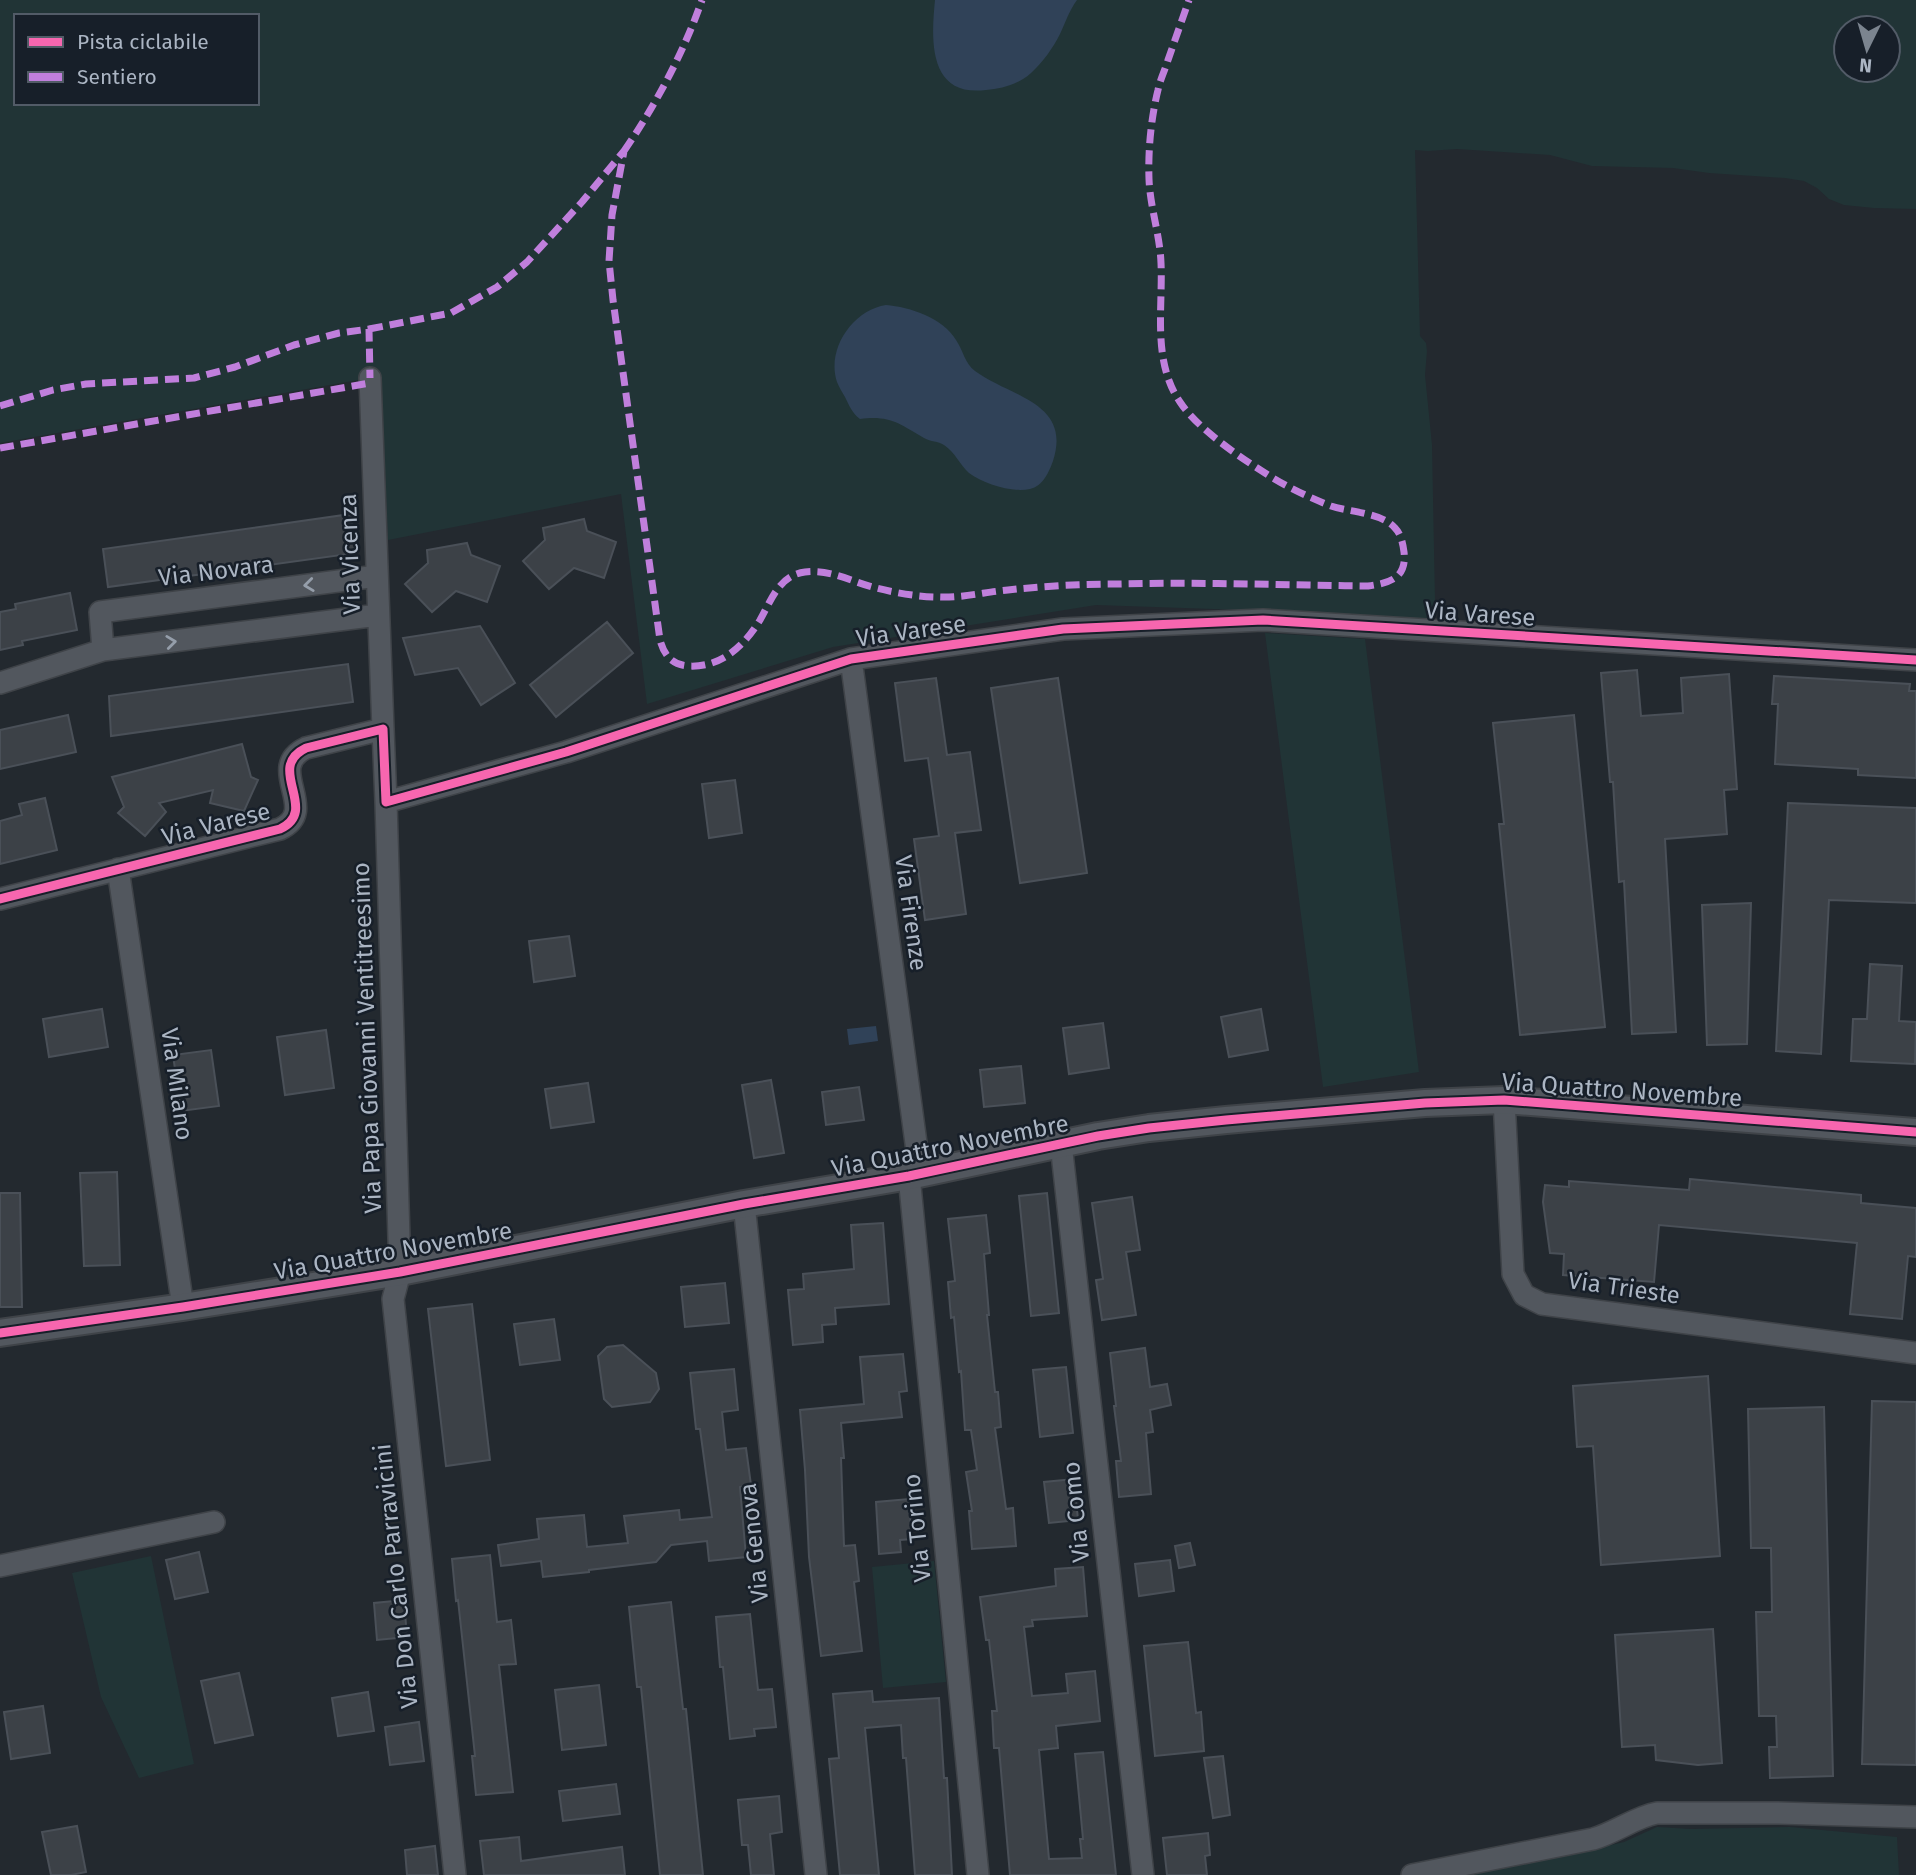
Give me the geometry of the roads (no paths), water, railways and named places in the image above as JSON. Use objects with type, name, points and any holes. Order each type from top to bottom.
[{"type":"street","name":"Via Vicenza","points":[[370,378],[383,729]]},
{"type":"street","name":"Via Novara","points":[[103,650],[100,612],[377,576]]},
{"type":"street","points":[[0,683],[103,650],[378,615]]},
{"type":"street","name":"Via Varese","points":[[386,802],[566,752],[851,659],[1063,629],[1263,620],[1916,660]]},
{"type":"street","name":"Via Firenze","points":[[851,659],[914,1175]]},
{"type":"street","points":[[383,729],[386,802]]},
{"type":"street","name":"Via Varese","points":[[0,899],[280,829],[293,819],[296,811],[289,766],[298,752],[383,729]]},
{"type":"street","name":"Via Papa Giovanni Ventitreesimo","points":[[386,802],[400,1272]]},
{"type":"street","name":"Via Milano","points":[[118,869],[183,1307]]},
{"type":"street","name":"Via Quattro Novembre","points":[[0,1333],[400,1272],[744,1204],[914,1175],[1061,1143],[1149,1128],[1252,1117],[1425,1103],[1504,1100],[1916,1132]]},
{"type":"street","name":"Via Trieste","points":[[1504,1100],[1513,1274],[1524,1295],[1542,1304],[1916,1353]]},
{"type":"street","name":"Via Como","points":[[1061,1143],[1143,1875]]},
{"type":"street","name":"Via Torino","points":[[914,1175],[978,1875]]},
{"type":"street","name":"Via Genova","points":[[744,1204],[816,1875]]},
{"type":"street","name":"Via Don Carlo Parravicini","points":[[400,1272],[393,1298],[455,1875]]},
{"type":"street","points":[[0,1566],[214,1522]]},
{"type":"street","points":[[1412,1875],[1593,1839],[1657,1813],[1916,1817]]},
{"type":"water","points":[[935,0],[1077,0],[1044,60],[1026,77],[1004,87],[967,90],[953,85],[943,75],[937,63],[933,32]]},
{"type":"water","points":[[886,305],[915,311],[943,326],[956,340],[975,371],[1020,395],[1046,413],[1054,426],[1057,441],[1053,461],[1039,485],[1023,490],[990,484],[969,473],[942,444],[894,422],[879,418],[860,419],[855,414],[837,382],[835,357],[839,344],[853,323],[874,308]]},
{"type":"water","points":[[876,1026],[878,1041],[849,1045],[847,1029]]}]
